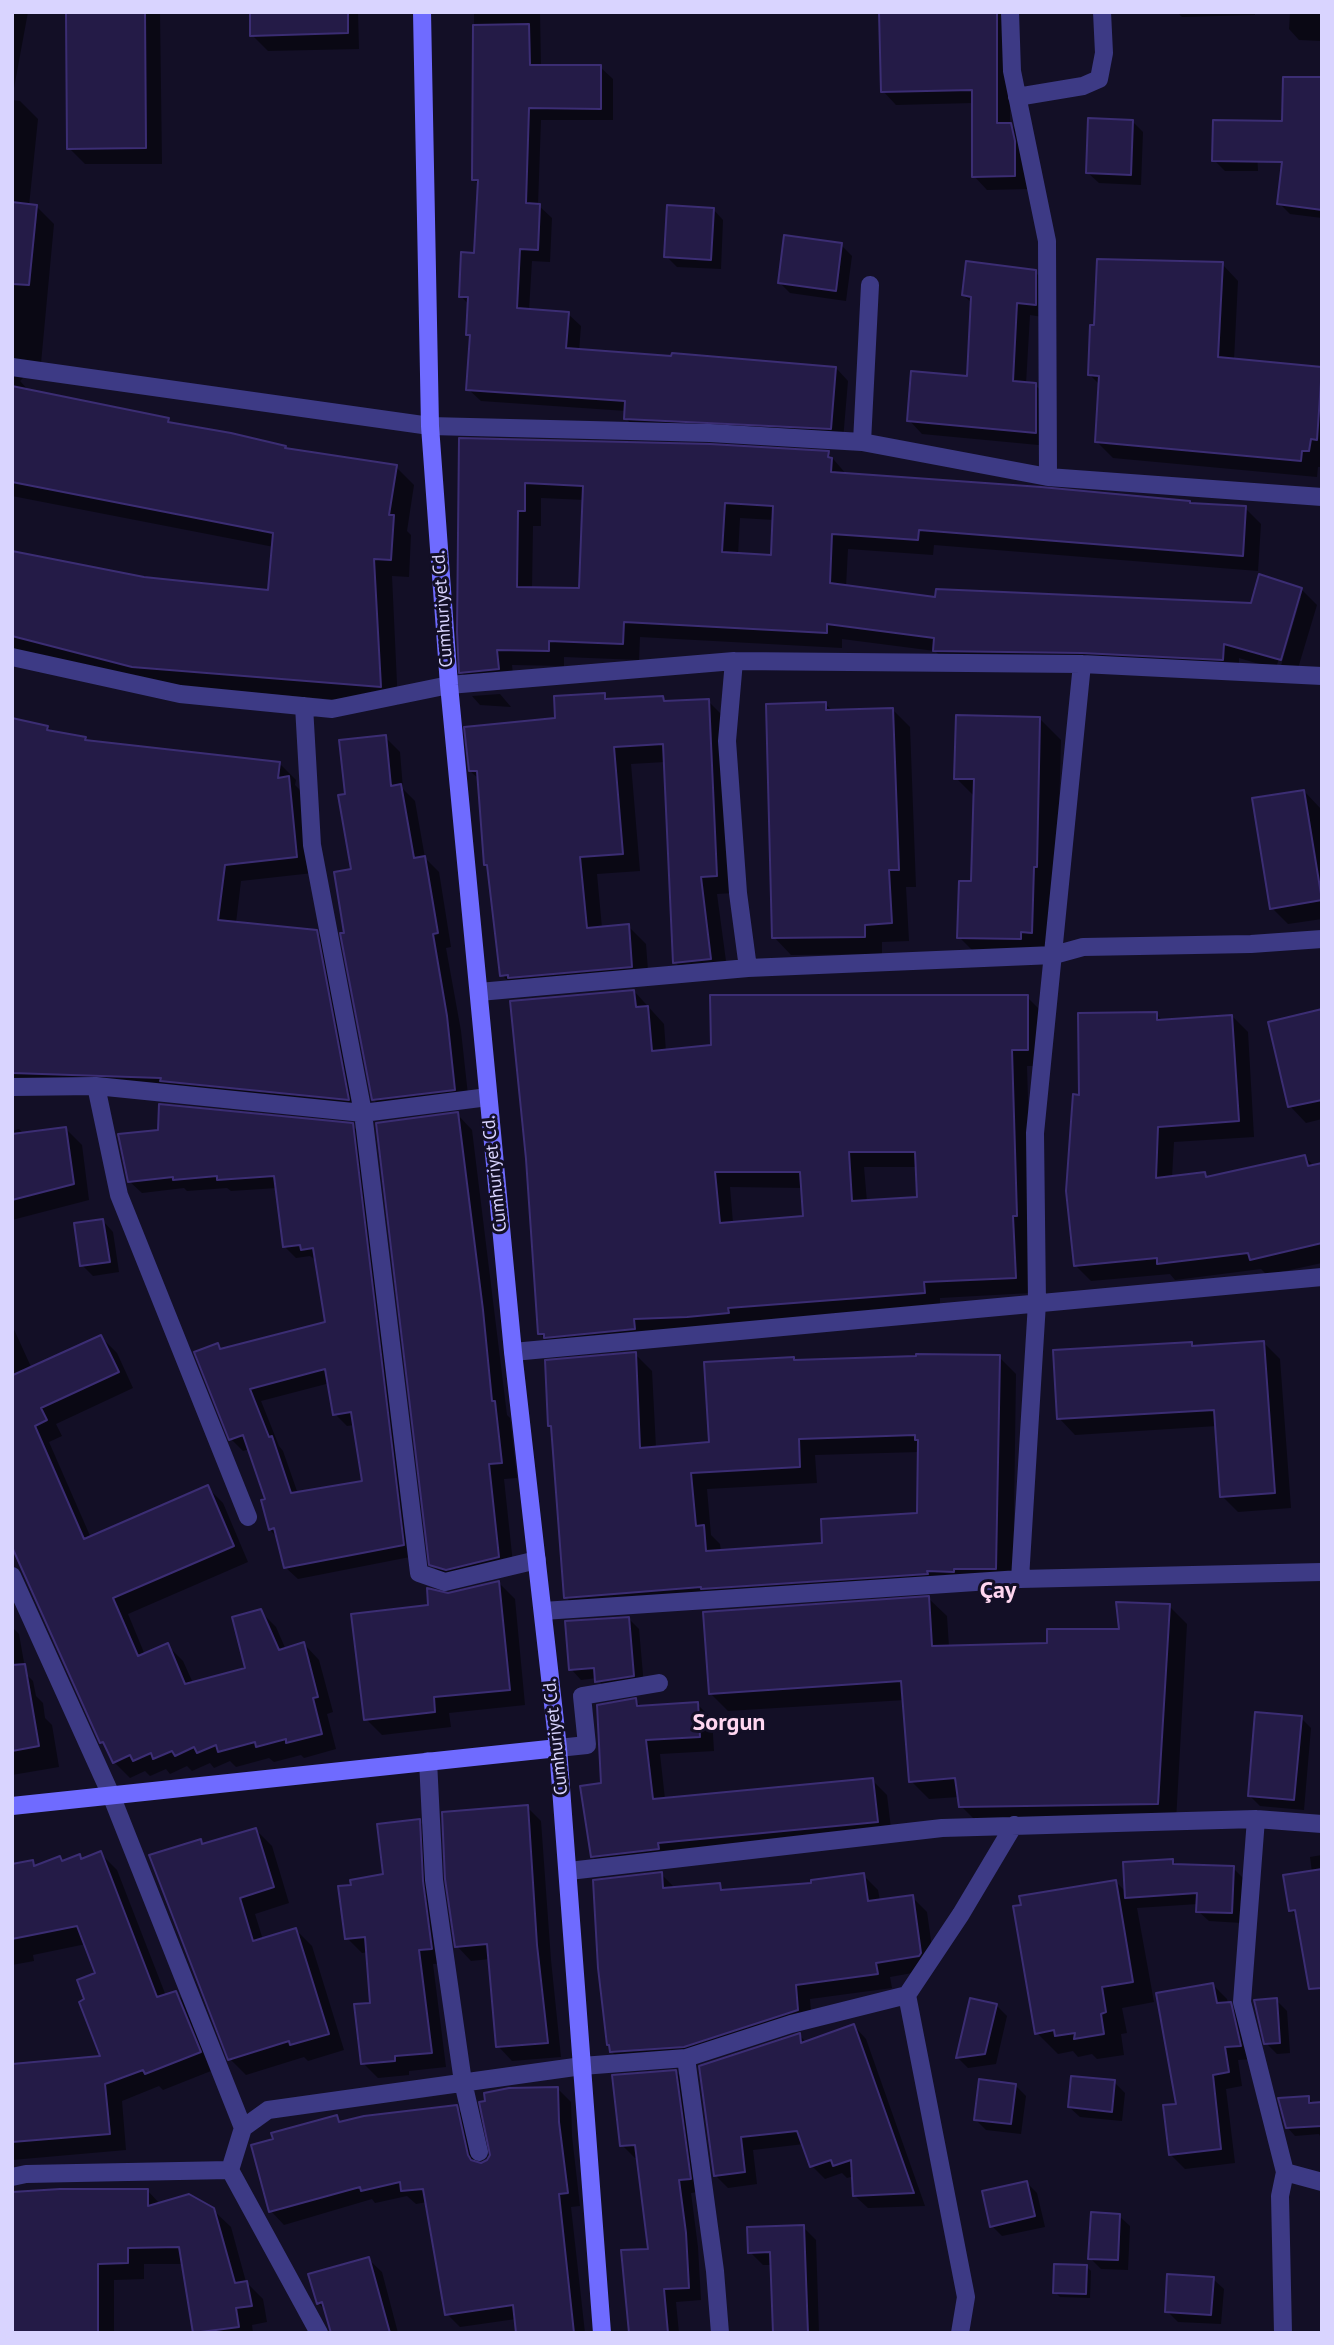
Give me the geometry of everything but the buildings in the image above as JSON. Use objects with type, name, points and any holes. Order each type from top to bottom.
[{"type":"main road","name":"Cumhuriyet Cd.","points":[[422,12],[430,426],[449,685],[513,1352],[558,1748],[602,2333]]},
{"type":"main road","points":[[12,1807],[558,1748]]},
{"type":"street","points":[[1010,12],[1012,71],[1047,241],[1048,477]]},
{"type":"street","points":[[1017,97],[1083,86],[1099,79],[1104,53],[1102,12]]},
{"type":"street","points":[[862,442],[870,285]]},
{"type":"street","points":[[12,367],[430,426],[710,433],[862,442],[1048,477],[1322,497]]},
{"type":"street","points":[[12,657],[180,694],[332,709],[449,685],[734,660],[1082,664],[1322,676]]},
{"type":"street","points":[[734,660],[727,741],[738,893],[748,968]]},
{"type":"street","points":[[1020,1579],[1037,1303],[1035,1133],[1082,664]]},
{"type":"street","points":[[304,706],[312,845],[363,1113],[419,1573],[445,1582],[537,1560]]},
{"type":"street","points":[[479,992],[748,968],[1054,955],[1083,947],[1251,944],[1322,939]]},
{"type":"street","points":[[96,1086],[119,1195],[248,1517]]},
{"type":"street","points":[[12,1087],[96,1086],[363,1113],[488,1097]]},
{"type":"street","points":[[513,1352],[1322,1277]]},
{"type":"street","points":[[543,1611],[1020,1579],[1322,1572]]},
{"type":"street","points":[[12,1576],[111,1795],[243,2129]]},
{"type":"street","points":[[558,1748],[587,1745],[582,1696],[659,1683]]},
{"type":"street","points":[[428,1761],[434,1880],[463,2082],[478,2152]]},
{"type":"street","points":[[569,1871],[942,1828],[1256,1819],[1322,1824]]},
{"type":"street","points":[[1256,1819],[1242,2002],[1285,2172],[1280,2196],[1283,2333]]},
{"type":"street","points":[[319,2333],[230,2170],[243,2129],[268,2110],[582,2066],[687,2058],[791,2024],[907,1995],[961,1914],[1014,1825]]},
{"type":"street","points":[[907,1995],[967,2297],[960,2333]]},
{"type":"street","points":[[687,2058],[715,2271],[720,2333]]},
{"type":"street","points":[[12,2177],[26,2174],[230,2170]]},
{"type":"street","points":[[1285,2172],[1322,2182]]},
{"type":"district","name":"Çay","points":[[998,1591]]},
{"type":"district","name":"Sorgun","points":[[729,1723]]}]
